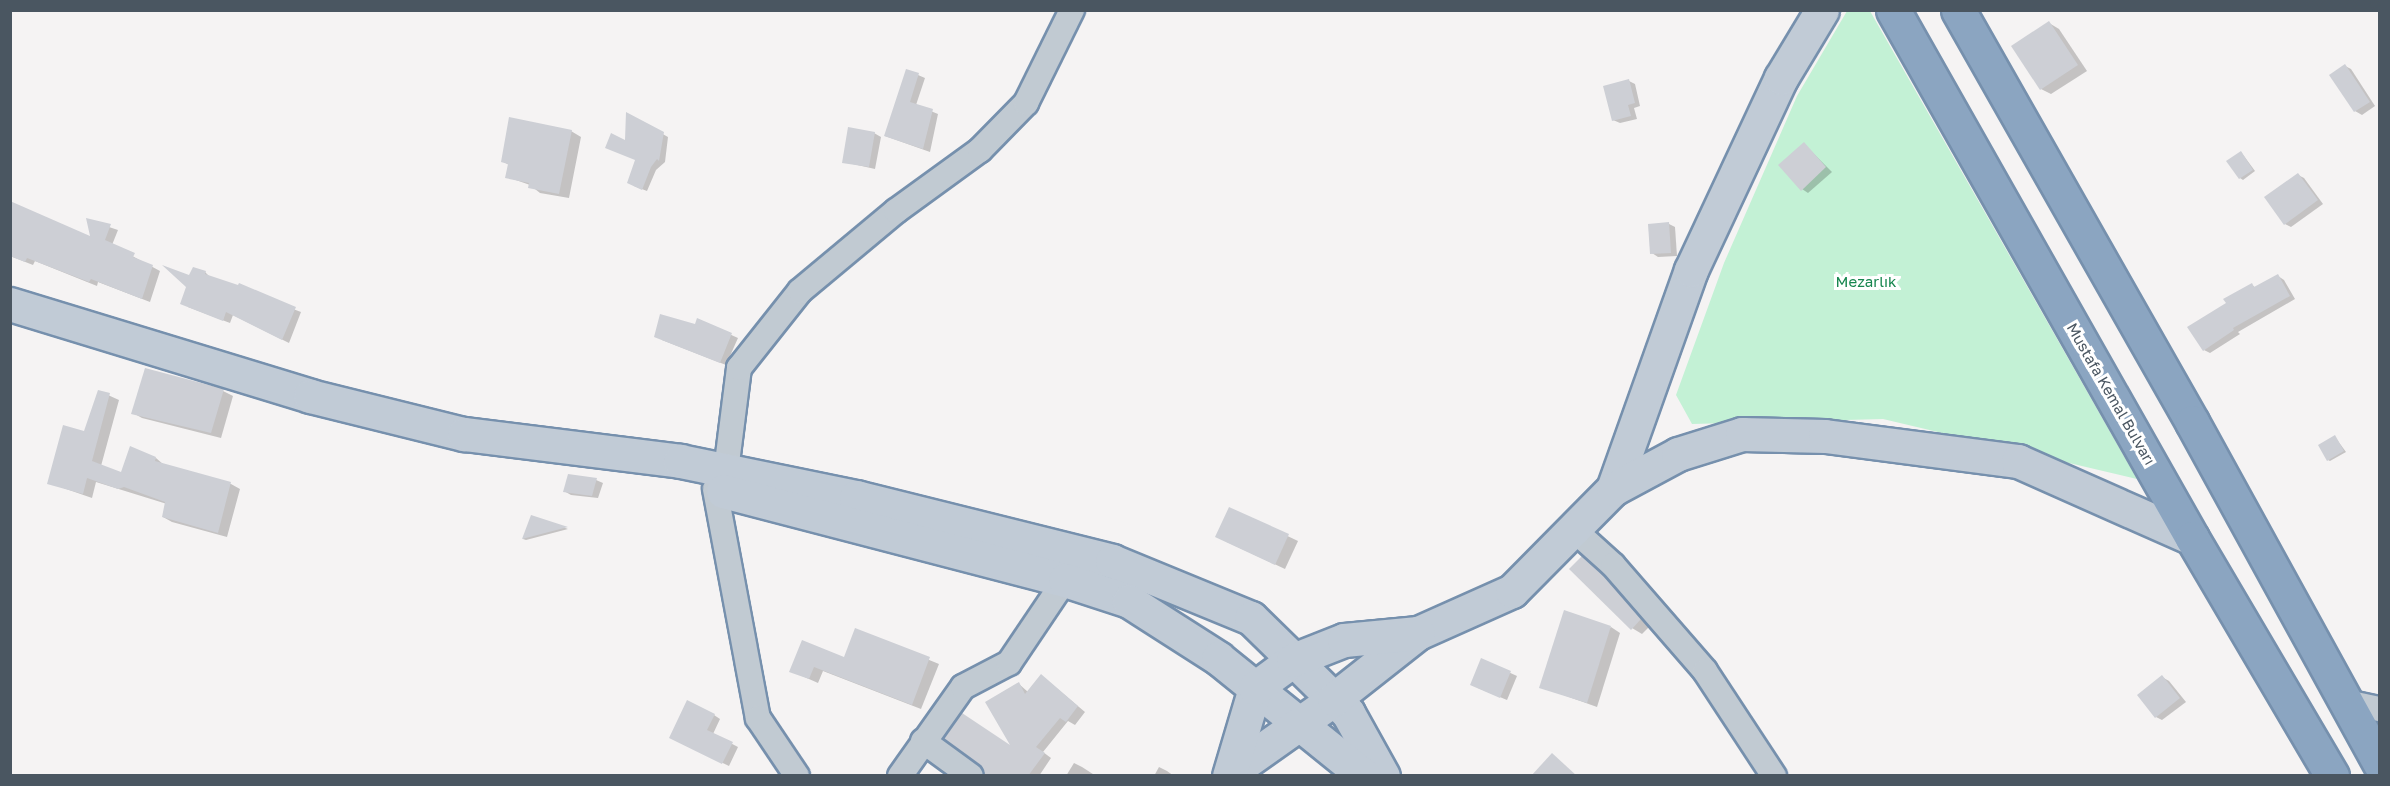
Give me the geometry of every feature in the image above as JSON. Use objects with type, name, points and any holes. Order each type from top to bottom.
[{"type":"highway","name":"Mustafa Kemal Bulvarı","points":[[1893,10],[2192,538],[2332,776]]},
{"type":"highway","points":[[1958,10],[2157,361],[2379,764]]},
{"type":"street","points":[[797,776],[759,718],[721,480],[739,368],[800,291],[896,211],[980,150],[1026,103],[1072,10]]},
{"type":"street","points":[[1613,489],[1691,270],[1781,78],[1822,10]]},
{"type":"street","points":[[10,304],[278,386],[464,434],[680,461],[721,480],[1065,580],[1129,601],[1218,658],[1364,776]]},
{"type":"street","points":[[10,320],[324,410],[520,456],[856,497],[1112,561],[1251,618],[1348,713],[1383,776]]},
{"type":"street","points":[[1230,774],[1334,699],[1418,633],[1512,591],[1613,489],[1677,454],[1742,434],[1825,436],[2018,462],[2192,538]]},
{"type":"street","points":[[1573,529],[1613,565],[1705,671],[1774,776]]},
{"type":"street","points":[[900,776],[963,687],[1010,663],[1065,580]]},
{"type":"street","points":[[1230,774],[1255,688],[1293,660],[1344,640],[1418,633]]},
{"type":"street","points":[[2346,702],[2379,709]]},
{"type":"street","points":[[923,741],[971,776]]},
{"type":"green space","name":"Mezarlık","points":[[1847,11],[1870,11],[2137,479],[1883,419],[1692,424],[1676,395],[1724,263],[1797,96]]},
{"type":"building","points":[[2049,21],[2078,65],[2040,90],[2011,46]]},
{"type":"building","points":[[2345,64],[2370,102],[2354,112],[2329,75]]},
{"type":"building","points":[[906,69],[919,73],[910,102],[933,109],[923,149],[884,136]]},
{"type":"building","points":[[1629,79],[1635,103],[1628,105],[1631,116],[1612,121],[1603,86]]},
{"type":"building","points":[[626,112],[664,132],[659,161],[657,159],[651,167],[642,190],[627,183],[635,160],[605,148],[611,133],[625,140]]},
{"type":"building","points":[[509,117],[572,130],[559,194],[528,188],[529,183],[505,178],[508,164],[501,162]]},
{"type":"building","points":[[848,127],[875,132],[869,167],[842,163]]},
{"type":"building","points":[[1804,142],[1826,167],[1801,191],[1778,165]]},
{"type":"building","points":[[2241,151],[2253,170],[2239,179],[2226,161]]},
{"type":"building","points":[[2298,173],[2318,200],[2284,225],[2264,197]]},
{"type":"building","points":[[10,201],[90,236],[86,218],[111,224],[105,240],[135,253],[133,257],[153,265],[142,299],[27,258],[25,262],[10,256]]},
{"type":"building","points":[[1669,222],[1671,253],[1650,254],[1648,224]]},
{"type":"building","points":[[162,265],[189,275],[193,267],[206,271],[205,274],[238,285],[239,283],[296,307],[282,340],[226,312],[223,321],[180,304],[186,287]]},
{"type":"building","points":[[2278,274],[2290,296],[2233,328],[2234,330],[2203,351],[2187,327],[2226,303],[2223,299],[2252,283],[2254,287]]},
{"type":"building","points":[[660,314],[695,324],[697,318],[732,333],[720,363],[654,337]]},
{"type":"building","points":[[145,368],[224,389],[211,433],[131,414]]},
{"type":"building","points":[[98,390],[110,393],[92,461],[121,472],[130,446],[156,457],[155,461],[231,482],[218,533],[162,517],[165,502],[124,487],[118,489],[87,478],[83,494],[47,484],[63,425],[84,431]]},
{"type":"building","points":[[2335,435],[2344,451],[2327,461],[2318,445]]},
{"type":"building","points":[[568,474],[597,478],[592,496],[563,492]]},
{"type":"building","points":[[1229,507],[1289,534],[1275,565],[1215,537]]},
{"type":"building","points":[[531,515],[568,527],[522,539]]},
{"type":"building","points":[[1582,556],[1603,575],[1641,619],[1631,630],[1569,569]]},
{"type":"building","points":[[1564,610],[1611,626],[1587,703],[1539,688]]},
{"type":"building","points":[[855,628],[930,657],[912,705],[814,667],[809,679],[789,672],[802,640],[844,657]]},
{"type":"building","points":[[1481,658],[1511,671],[1500,698],[1470,685]]},
{"type":"building","points":[[1041,674],[1078,706],[1066,722],[1060,718],[1036,747],[1045,753],[1028,776],[985,776],[979,764],[944,739],[962,713],[1010,745],[985,702],[1019,682],[1025,694]]},
{"type":"building","points":[[2162,675],[2180,698],[2155,718],[2137,695]]},
{"type":"building","points":[[687,700],[715,714],[707,730],[733,742],[722,764],[669,738]]},
{"type":"building","points":[[1552,753],[1577,776],[1531,776]]}]
